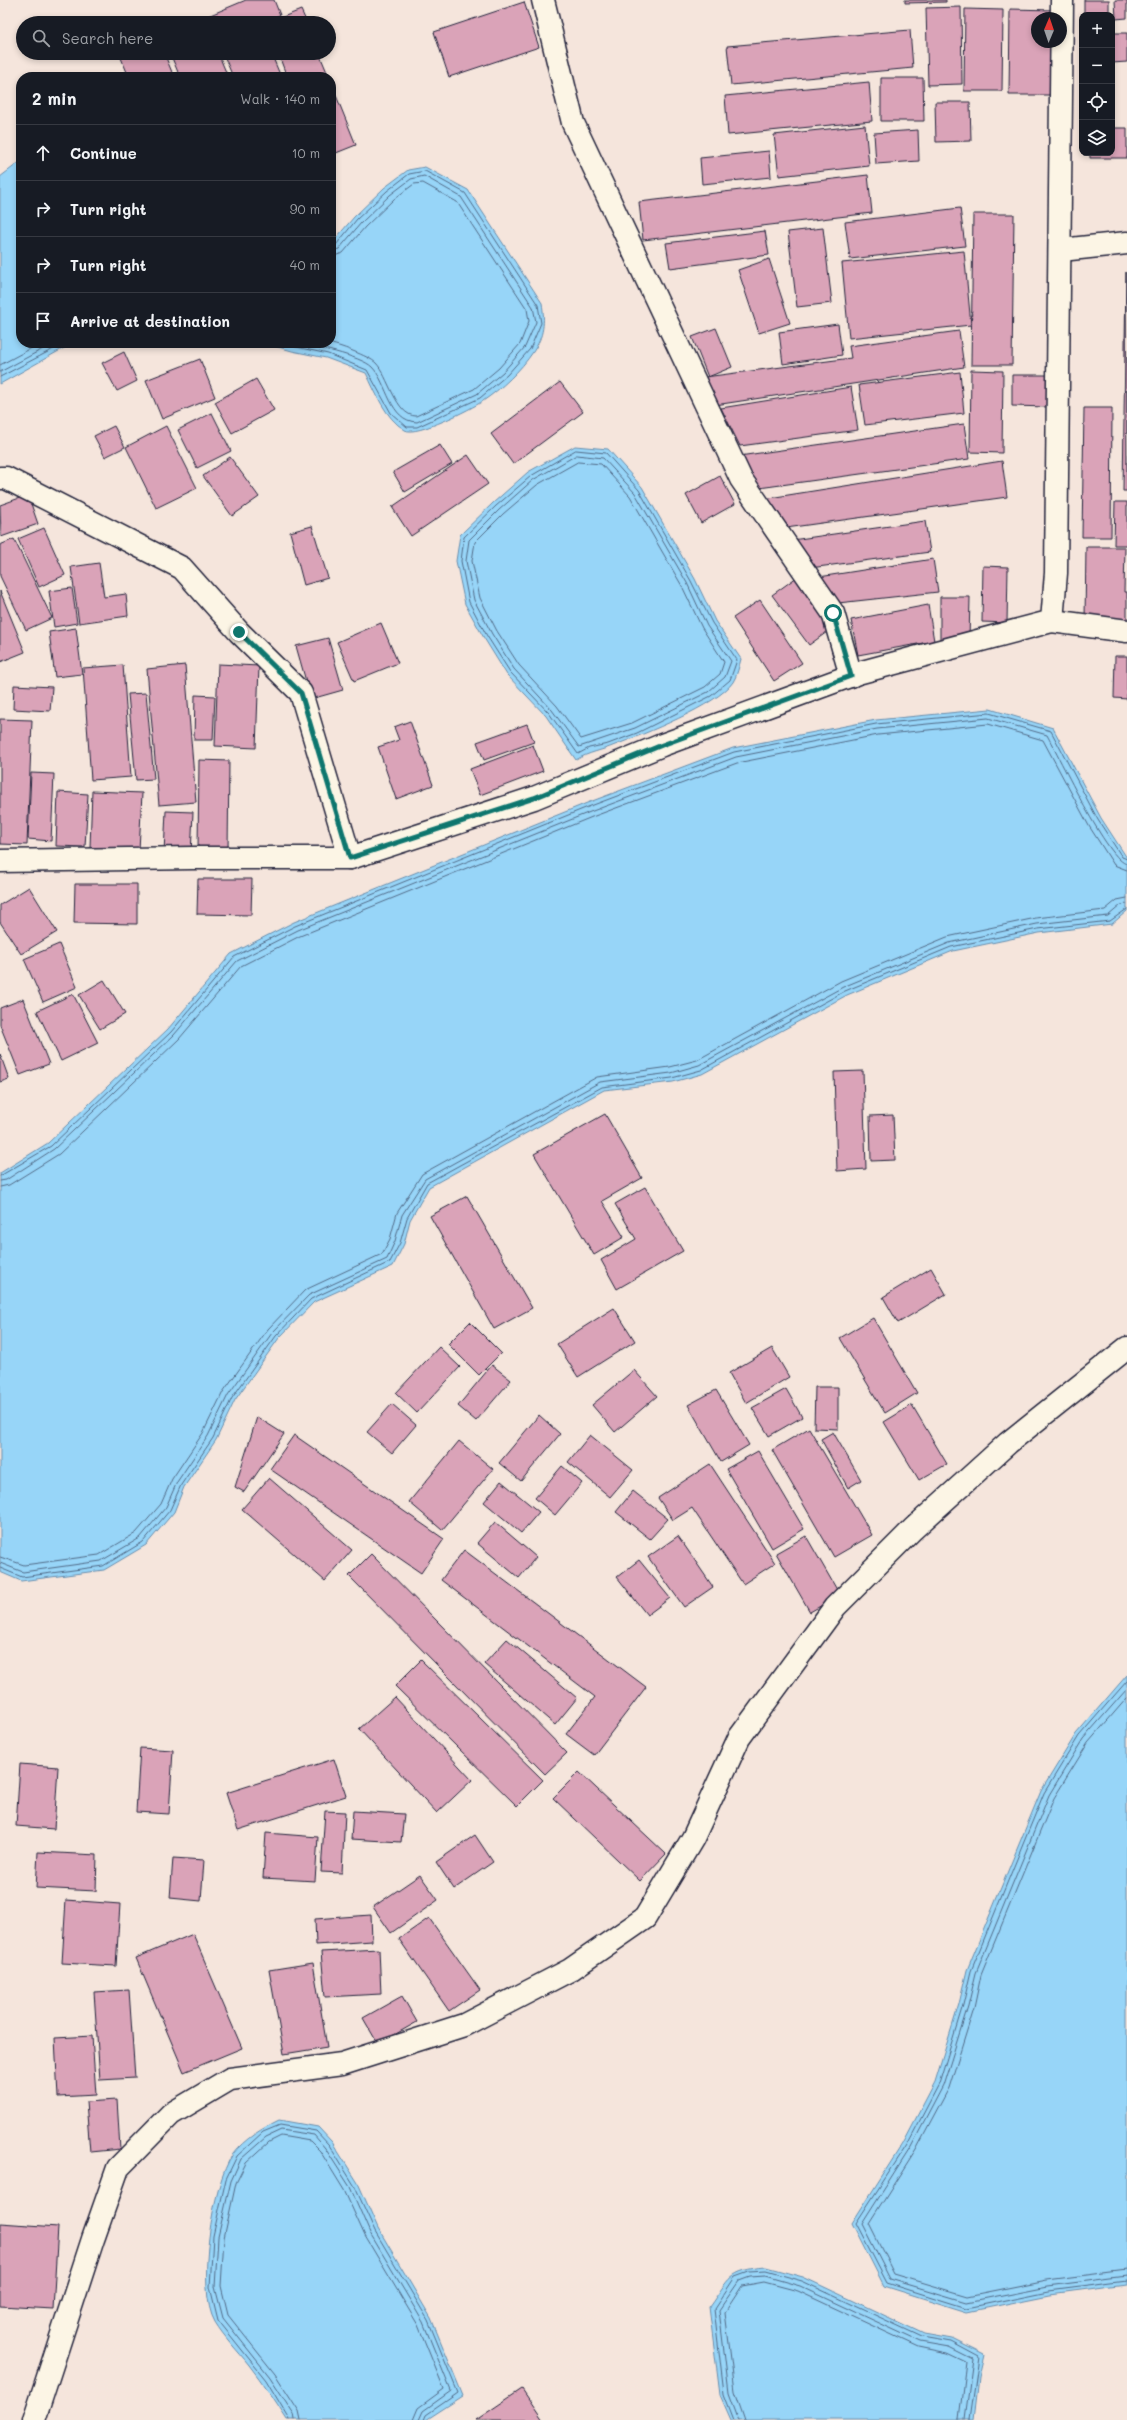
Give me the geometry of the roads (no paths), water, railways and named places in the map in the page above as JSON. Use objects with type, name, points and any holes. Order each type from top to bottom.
[{"type":"street","points":[[543,0],[573,123],[741,478],[833,613],[851,676]]},
{"type":"street","points":[[1052,621],[1056,573],[1061,250],[1062,0]]},
{"type":"street","points":[[1061,250],[1127,243]]},
{"type":"street","points":[[0,478],[6,478],[182,568],[239,632],[301,693],[350,858]]},
{"type":"street","points":[[0,861],[192,858],[350,858],[534,798],[662,745],[851,676],[1052,621],[1127,631]]},
{"type":"street","points":[[34,2420],[93,2239],[118,2168],[171,2114],[230,2078],[342,2064],[464,2025],[570,1970],[644,1918],[693,1838],[738,1738],[835,1607],[913,1529],[1008,1443],[1127,1348]]},
{"type":"water","points":[[16,165],[16,348],[64,348],[0,384],[0,177]]},
{"type":"water","points":[[425,167],[468,190],[542,303],[543,316],[543,329],[537,346],[517,372],[497,391],[483,401],[456,416],[420,430],[411,431],[405,430],[392,419],[377,397],[366,373],[326,358],[282,348],[336,348],[336,238],[354,217],[384,188],[408,170]]},
{"type":"water","points":[[575,446],[608,449],[642,487],[695,579],[715,621],[741,659],[733,682],[725,691],[712,700],[660,727],[576,760],[546,716],[507,675],[484,638],[465,604],[456,561],[460,535],[493,503],[528,472]]},
{"type":"water","points":[[990,709],[1053,728],[1101,818],[1127,858],[1127,911],[1112,924],[1039,933],[953,951],[847,995],[702,1074],[673,1082],[604,1090],[429,1187],[410,1220],[404,1244],[393,1266],[314,1302],[279,1338],[235,1400],[216,1440],[184,1487],[174,1512],[146,1545],[104,1570],[21,1581],[0,1572],[0,1173],[48,1143],[168,1029],[231,954],[294,922],[587,803],[733,748],[876,720]]},
{"type":"water","points":[[1127,1675],[1127,2285],[1050,2295],[967,2312],[884,2286],[852,2223],[903,2143],[935,2082],[959,2004],[967,1970],[1041,1791],[1076,1734]]},
{"type":"water","points":[[279,2120],[318,2127],[332,2142],[358,2183],[378,2228],[431,2318],[463,2396],[426,2420],[287,2420],[249,2365],[215,2322],[209,2307],[207,2263],[213,2212],[225,2169],[233,2154],[243,2143],[254,2134]]},
{"type":"water","points":[[766,2267],[803,2277],[924,2334],[952,2339],[984,2355],[979,2376],[974,2420],[731,2420],[720,2395],[709,2307],[731,2277],[744,2270]]}]
